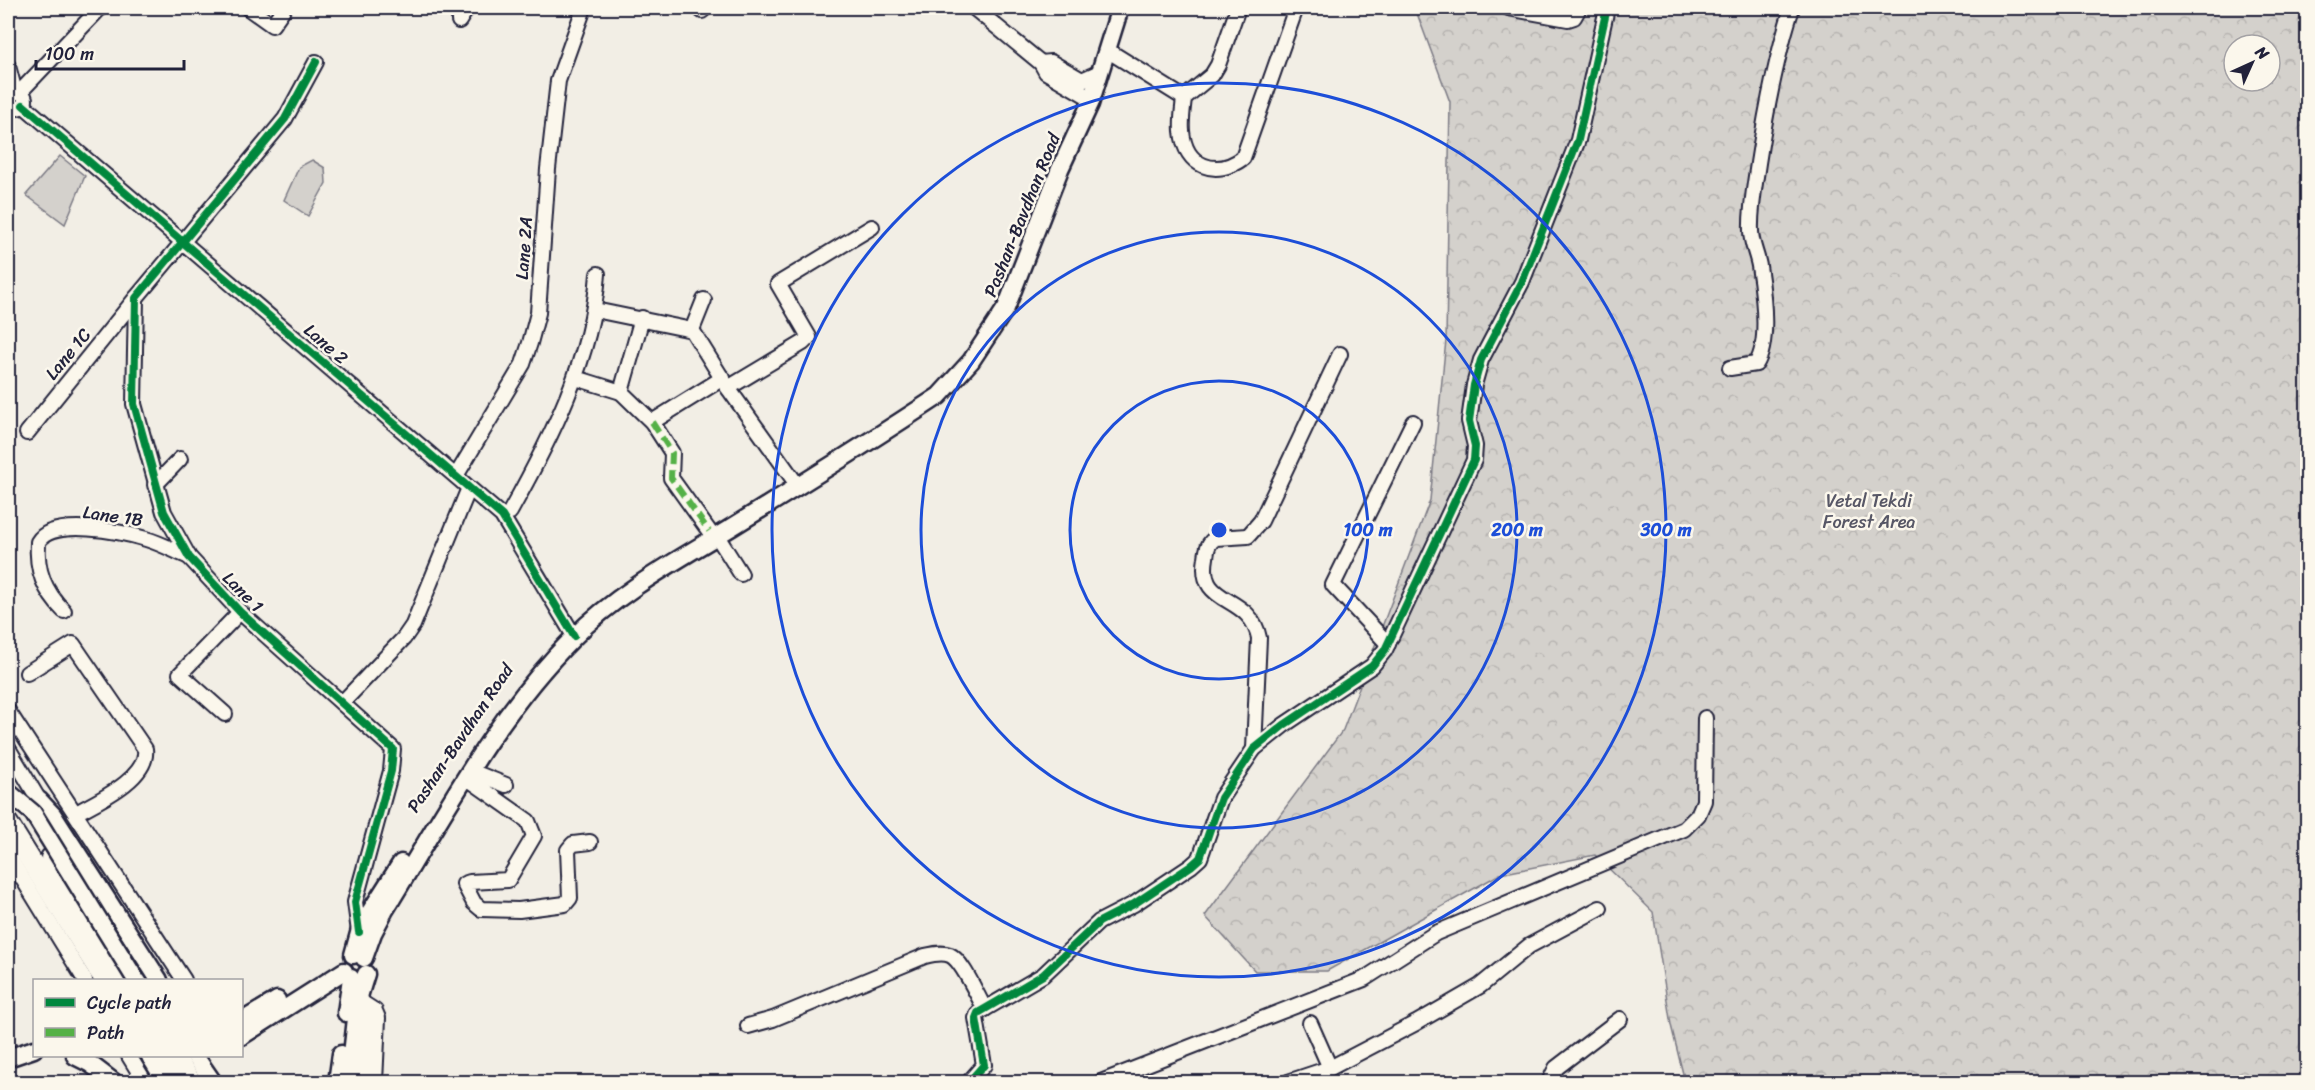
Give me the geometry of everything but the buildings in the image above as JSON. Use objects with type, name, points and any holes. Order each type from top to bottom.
[{"type":"highway","points":[[8,786],[125,979]]},
{"type":"highway","points":[[8,824],[104,979]]},
{"type":"highway","points":[[358,999],[368,1030],[362,1083]]},
{"type":"highway","points":[[153,1057],[168,1083]]},
{"type":"highway","points":[[175,1057],[191,1083]]},
{"type":"highway","points":[[184,1057],[200,1083]]},
{"type":"main road","name":"Pashan-Bavdhan Road","points":[[337,1083],[359,932],[498,710],[533,665],[636,577],[825,467],[939,396],[971,361],[1006,308],[1060,169],[1092,99],[1120,8]]},
{"type":"main road","name":"Pashan-Bavdhan Road","points":[[713,533],[793,479],[813,469],[825,467]]},
{"type":"main road","name":"Pashan-Bavdhan Road","points":[[349,1083],[358,999],[354,966],[503,719],[572,633]]},
{"type":"main road","points":[[8,792],[33,813],[135,979]]},
{"type":"main road","points":[[39,800],[45,819],[146,979]]},
{"type":"main road","points":[[39,800],[53,815],[158,979]]},
{"type":"main road","points":[[243,1022],[354,966]]},
{"type":"main road","points":[[243,1035],[354,966]]},
{"type":"main road","points":[[8,1058],[33,1049]]},
{"type":"main road","points":[[77,1057],[89,1063],[114,1083]]},
{"type":"main road","points":[[196,1057],[213,1083]]},
{"type":"main road","points":[[213,1083],[211,1069],[214,1057]]},
{"type":"street","points":[[15,99],[100,8]]},
{"type":"street","points":[[248,8],[272,25],[285,8]]},
{"type":"street","points":[[459,21],[467,8]]},
{"type":"street","name":"Lane 2A","points":[[456,476],[523,364],[530,343],[538,313],[548,169],[558,81],[584,8]]},
{"type":"street","points":[[974,8],[1041,63],[1046,72],[1092,99]]},
{"type":"street","points":[[1238,8],[1218,65],[1212,75],[1184,98],[1182,131],[1186,148],[1196,161],[1208,168],[1223,169],[1243,158],[1296,8]]},
{"type":"street","points":[[1508,8],[1545,11],[1568,19],[1574,17],[1579,8]]},
{"type":"street","points":[[969,1083],[984,1065],[976,1018],[984,1009],[1043,975],[1100,922],[1134,904],[1200,858],[1221,798],[1254,749],[1284,725],[1372,666],[1388,644],[1474,460],[1475,446],[1470,421],[1473,385],[1481,360],[1522,282],[1578,140],[1607,8]]},
{"type":"street","points":[[1730,368],[1756,364],[1764,346],[1759,266],[1751,233],[1752,207],[1767,109],[1783,42],[1783,31],[1792,8]]},
{"type":"street","points":[[1107,50],[1184,98]]},
{"type":"street","points":[[136,298],[285,119],[316,62]]},
{"type":"street","points":[[1041,63],[1051,62],[1082,80],[1100,72]]},
{"type":"street","points":[[8,66],[15,99]]},
{"type":"street","name":"Lane 2","points":[[15,99],[502,516],[572,633]]},
{"type":"street","points":[[652,422],[803,344],[809,337],[778,284],[872,227]]},
{"type":"street","points":[[510,512],[576,378],[595,310],[598,274]]},
{"type":"street","name":"Lane 1C","points":[[27,433],[136,298]]},
{"type":"street","name":"Lane 1","points":[[136,298],[134,404],[164,512],[189,557],[240,612],[393,749],[391,771],[355,902],[359,932]]},
{"type":"street","points":[[692,330],[704,300]]},
{"type":"street","points":[[595,310],[692,330],[725,383],[793,479]]},
{"type":"street","points":[[621,392],[642,318]]},
{"type":"street","points":[[1254,749],[1259,638],[1256,626],[1242,608],[1212,591],[1206,581],[1208,546],[1216,538],[1248,536],[1261,521],[1340,354]]},
{"type":"street","points":[[576,378],[621,392],[652,422],[672,453],[671,478],[741,574]]},
{"type":"street","points":[[1388,644],[1333,585],[1413,422]]},
{"type":"street","points":[[155,484],[180,459]]},
{"type":"street","points":[[342,703],[413,625],[469,488]]},
{"type":"street","name":"Lane 1B","points":[[64,611],[49,596],[40,574],[38,542],[42,536],[70,528],[89,528],[147,539],[189,557]]},
{"type":"street","points":[[225,714],[180,674],[240,612]]},
{"type":"street","points":[[27,674],[73,644],[145,749],[146,757],[138,774],[76,813]]},
{"type":"street","points":[[8,711],[183,979]]},
{"type":"street","points":[[1101,1083],[1364,979],[1436,933],[1640,845],[1684,829],[1698,815],[1704,801],[1705,718]]},
{"type":"street","points":[[8,748],[39,800]]},
{"type":"street","points":[[469,775],[506,785]]},
{"type":"street","points":[[469,775],[528,821],[534,830],[534,836],[508,880],[464,884],[474,903],[481,909],[519,910],[565,903],[570,898],[568,850],[573,844],[590,842]]},
{"type":"street","points":[[8,855],[84,979]]},
{"type":"street","points":[[1288,1083],[1330,1068],[1467,995],[1529,946],[1600,908]]},
{"type":"street","points":[[748,1026],[773,1019],[925,956],[940,953],[958,960],[984,1009]]},
{"type":"street","points":[[358,999],[375,1011],[378,1017],[375,1083]]},
{"type":"street","points":[[1549,1083],[1556,1068],[1620,1019]]},
{"type":"street","points":[[1310,1023],[1330,1068]]},
{"type":"street","points":[[130,1057],[145,1083]]},
{"type":"green space","name":"Vetal Tekdi Forest Area","points":[[1415,8],[2307,8],[2307,1082],[1685,1082],[1671,1025],[1653,912],[1595,855],[1500,874],[1327,971],[1255,971],[1205,916],[1343,730],[1430,500],[1446,340],[1450,102]]},
{"type":"green space","points":[[60,156],[85,176],[65,224],[26,195]]},
{"type":"green space","points":[[312,160],[325,168],[326,183],[308,216],[284,200],[299,167]]},
{"type":"marked path","points":[[652,422],[672,453],[671,478],[709,531]]},
{"type":"cycle path","points":[[969,1082],[984,1065],[976,1018],[978,1013],[1043,975],[1099,922],[1134,904],[1200,858],[1221,798],[1254,749],[1284,725],[1372,666],[1385,650],[1474,460],[1475,446],[1469,421],[1474,385],[1481,360],[1522,282],[1578,140],[1607,8]]},
{"type":"cycle path","points":[[316,62],[285,119],[136,298],[134,404],[164,512],[189,557],[240,612],[393,749],[391,771],[355,902],[359,932]]},
{"type":"cycle path","points":[[23,105],[502,516],[574,636]]}]
